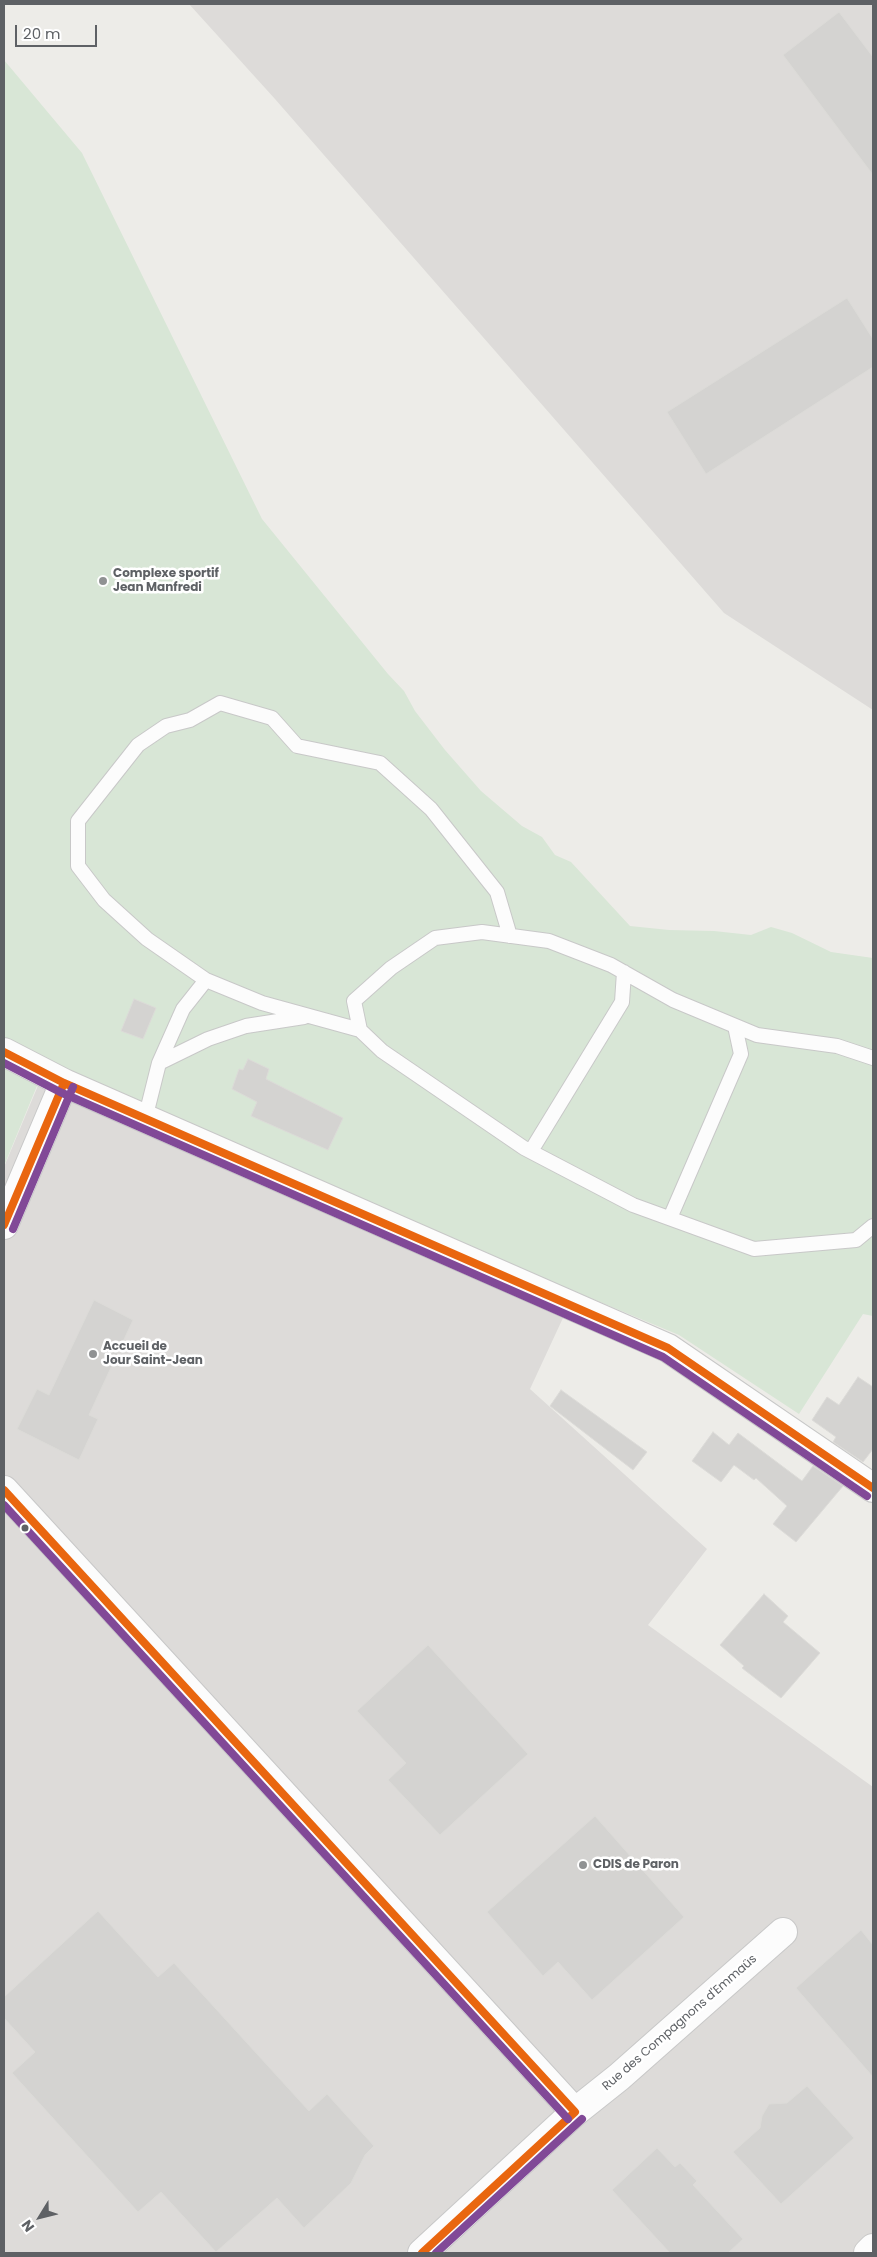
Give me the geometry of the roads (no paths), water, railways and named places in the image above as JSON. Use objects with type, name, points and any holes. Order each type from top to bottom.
[{"type":"street","points":[[4,1052],[64,1083],[668,1348],[873,1488]]},
{"type":"street","points":[[4,1225],[64,1083]]},
{"type":"street","points":[[4,1490],[575,2112]]},
{"type":"street","name":"Rue des Compagnons d'Emmaüs","points":[[422,2253],[575,2112],[619,2077],[783,1932]]},
{"type":"street","points":[[868,2253],[873,2248]]},
{"type":"lane","points":[[510,936],[496,892],[431,809],[380,763],[297,746],[272,718],[220,703],[190,720],[166,726],[138,745],[78,822],[78,866],[104,900],[147,939],[206,980],[262,1003],[360,1030],[382,1051],[531,1151],[633,1205],[754,1249],[856,1240],[873,1226]]},
{"type":"lane","points":[[360,1030],[354,1001],[391,968],[435,938],[482,932],[548,941],[611,965],[673,1000],[757,1035],[837,1046],[873,1058]]},
{"type":"lane","points":[[531,1151],[622,1002],[624,972]]},
{"type":"lane","points":[[145,1119],[158,1064],[183,1009],[206,980]]},
{"type":"lane","points":[[158,1064],[208,1039],[246,1026],[310,1016]]},
{"type":"lane","points":[[670,1218],[741,1054],[735,1026]]},
{"type":"place","name":"Complexe sportif Jean Manfredi","points":[[103,581]]},
{"type":"place","name":"Accueil de Jour Saint-Jean","points":[[93,1354]]},
{"type":"place","name":"CDIS de Paron","points":[[583,1865]]}]
